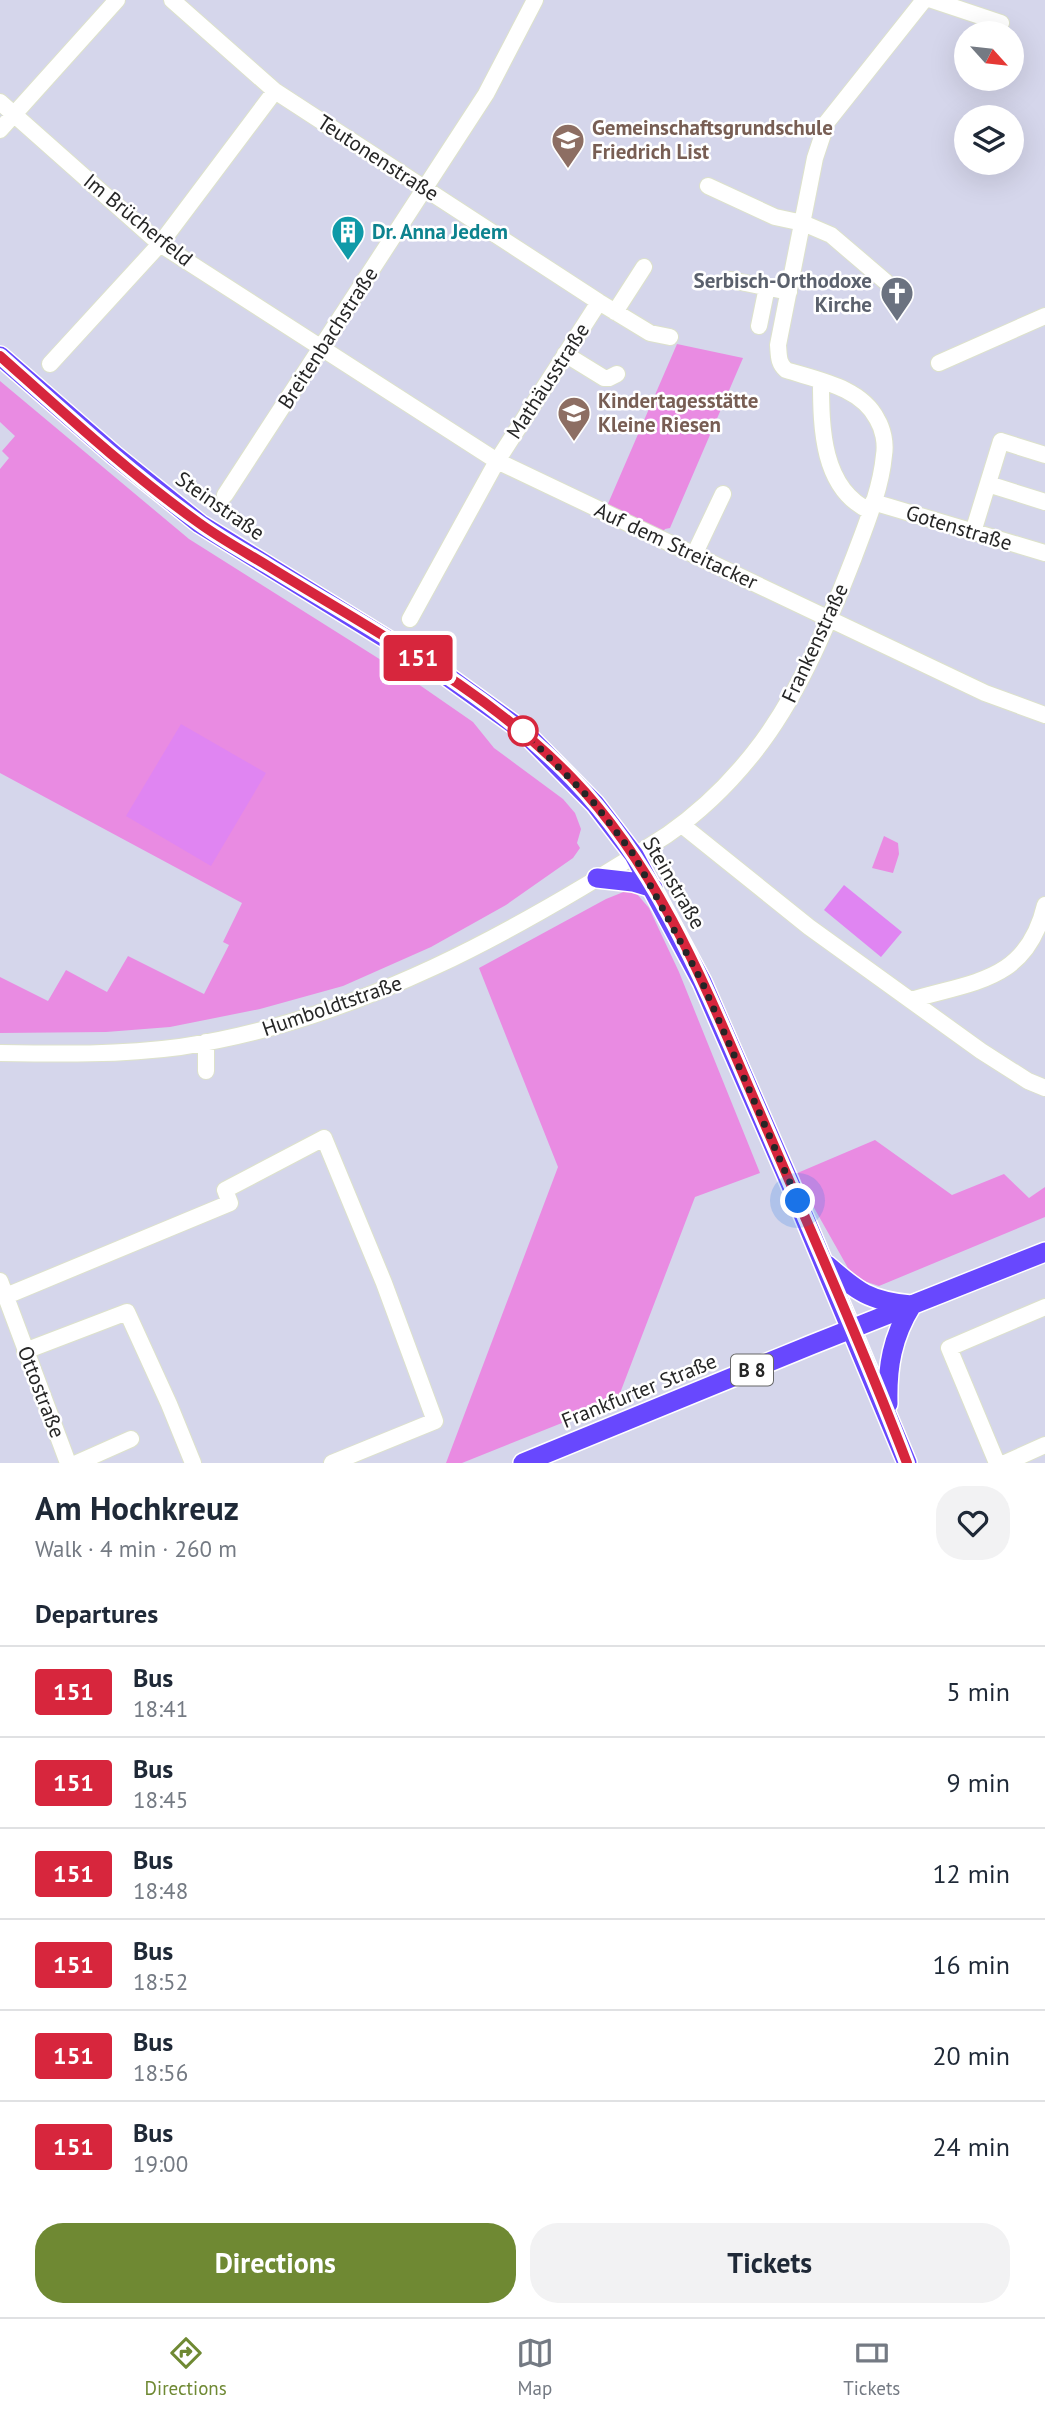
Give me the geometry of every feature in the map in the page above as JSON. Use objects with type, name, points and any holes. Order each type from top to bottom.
[{"type":"main road","name":"Steinstraße","points":[[0,355],[114,455],[200,524],[448,677],[523,732],[587,795],[634,855],[702,982],[824,1262],[907,1463]]},
{"type":"main road","points":[[597,878],[633,882],[653,888]]},
{"type":"main road","name":"Frankfurter Straße","points":[[523,1463],[1045,1252]]},
{"type":"main road","points":[[824,1262],[865,1296],[890,1303],[912,1305],[895,1337],[891,1353],[887,1381],[888,1414]]},
{"type":"street","points":[[0,130],[117,0]]},
{"type":"street","name":"Teutonenstraße","points":[[172,0],[275,91],[615,312],[650,333],[670,337]]},
{"type":"street","name":"Breitenbachstraße","points":[[225,495],[486,94],[535,0]]},
{"type":"street","name":"Frankenstraße","points":[[634,855],[682,825],[724,787],[762,743],[790,699],[830,620],[872,506],[885,454],[879,421],[864,402],[843,389],[786,370],[779,359],[778,345],[815,158],[827,122],[924,0]]},
{"type":"street","points":[[932,0],[995,21]]},
{"type":"street","points":[[50,364],[160,244],[275,91]]},
{"type":"street","name":"Im Brücherfeld","points":[[0,102],[160,244],[321,349]]},
{"type":"street","points":[[708,186],[775,217],[803,223],[831,235],[886,282]]},
{"type":"street","points":[[615,312],[644,267]]},
{"type":"street","points":[[731,280],[789,292]]},
{"type":"street","points":[[759,326],[767,287]]},
{"type":"street","name":"Mathäusstraße","points":[[410,619],[497,461],[599,302]]},
{"type":"street","points":[[939,363],[1045,316]]},
{"type":"street","name":"Auf dem Streitacker","points":[[321,349],[497,461],[985,693],[1045,715]]},
{"type":"street","points":[[565,355],[604,378],[609,379],[617,374]]},
{"type":"street","points":[[821,382],[822,434],[829,461],[840,485],[856,504],[872,506]]},
{"type":"street","points":[[973,532],[1001,441],[1045,455]]},
{"type":"street","points":[[988,484],[1045,502]]},
{"type":"street","points":[[694,555],[723,494]]},
{"type":"street","name":"Gotenstraße","points":[[872,506],[1045,553]]},
{"type":"street","points":[[682,825],[809,927],[981,1051],[1028,1081],[1045,1088]]},
{"type":"street","name":"Humboldtstraße","points":[[0,1053],[102,1054],[206,1042],[253,1033],[322,1014],[391,988],[489,941],[634,855]]},
{"type":"street","points":[[911,1000],[991,976],[1010,967],[1027,949],[1036,933],[1045,905]]},
{"type":"street","points":[[206,1042],[206,1071]]},
{"type":"street","points":[[3,1289],[230,1203],[225,1189],[248,1170],[324,1138],[384,1283],[435,1421],[332,1463]]},
{"type":"street","name":"Ottostraße","points":[[3,1289],[68,1463]]},
{"type":"street","points":[[997,1463],[949,1348],[1045,1307]]},
{"type":"street","points":[[25,1351],[127,1312],[193,1463]]},
{"type":"street","points":[[77,1463],[131,1439]]},
{"type":"street","points":[[1005,1463],[1045,1445]]},
{"type":"shaded area","points":[[677,344],[743,358],[670,528],[663,532],[607,506]]},
{"type":"shaded area","points":[[0,381],[189,539],[408,677],[473,722],[494,748],[563,799],[575,813],[581,829],[577,843],[580,848],[573,858],[506,905],[431,947],[343,986],[260,1009],[170,1027],[106,1032],[0,1033],[0,977],[48,1001],[66,970],[107,992],[128,956],[204,994],[229,945],[223,942],[242,903],[0,773],[0,469],[9,458],[2,451],[15,436],[0,422]]},
{"type":"shaded area","points":[[181,724],[266,773],[211,866],[126,816]]},
{"type":"shaded area","points":[[884,836],[898,843],[899,854],[893,873],[872,868]]},
{"type":"shaded area","points":[[844,885],[902,932],[881,957],[824,910]]},
{"type":"shaded area","points":[[626,891],[637,894],[649,908],[679,972],[760,1173],[695,1197],[617,1401],[462,1463],[446,1463],[558,1167],[479,968],[606,899]]},
{"type":"shaded area","points":[[875,1140],[952,1195],[1004,1174],[1029,1198],[1045,1187],[1045,1217],[879,1286],[861,1280],[848,1268],[795,1174]]},
{"type":"bus line","name":"151","points":[[0,356],[114,455],[200,524],[448,677],[523,732],[572,778],[601,811],[634,855],[702,982],[907,1463]]},
{"type":"place","name":"Gemeinschaftsgrundschule Friedrich List","points":[[568,170]]},
{"type":"place","name":"Dr. Anna Jedem","points":[[348,262]]},
{"type":"place","name":"Serbisch-Orthodoxe Kirche","points":[[897,323]]},
{"type":"place","name":"Kindertagesstätte Kleine Riesen","points":[[574,443]]},
{"type":"route","points":[[523,731],[572,778],[634,855],[702,982],[798,1201]]}]
